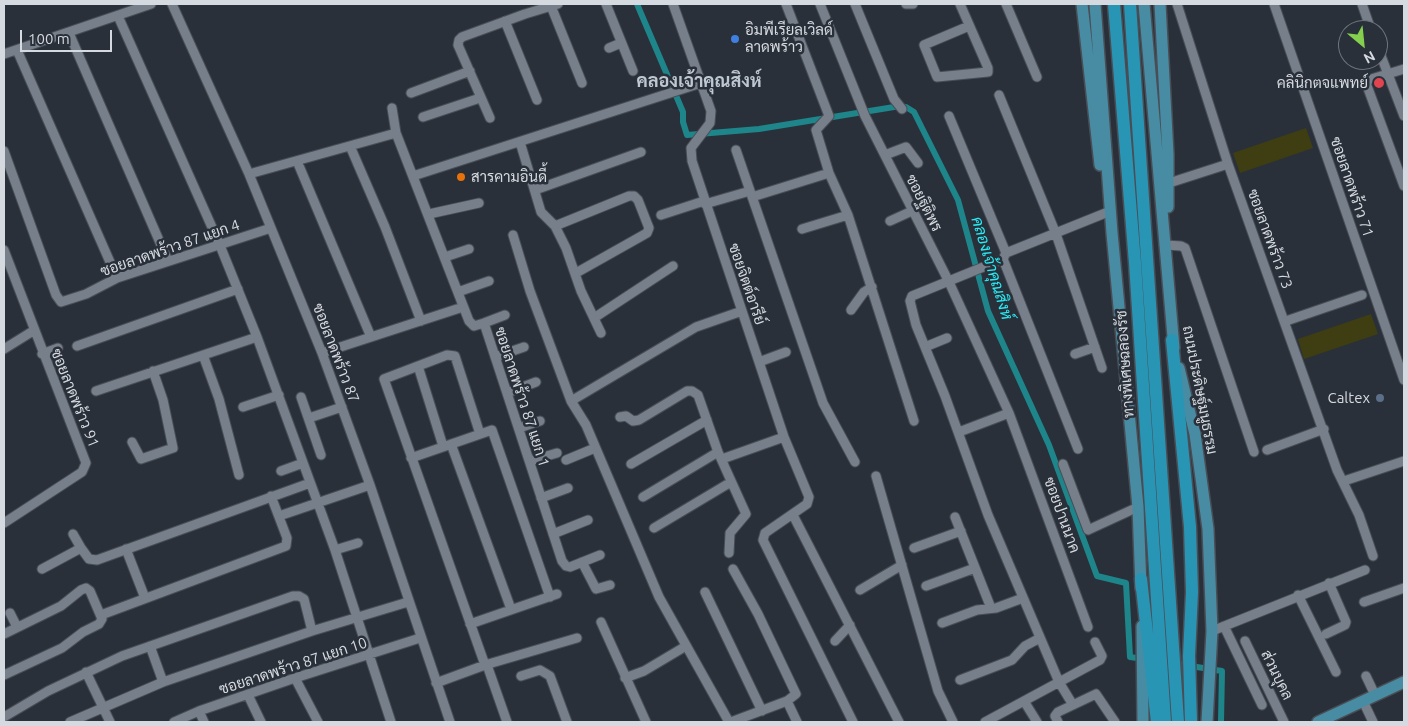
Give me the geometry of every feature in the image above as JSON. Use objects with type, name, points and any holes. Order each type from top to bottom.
[{"type":"highway","name":"ทางพิเศษฉลองรัช","points":[[1114,4],[1135,263],[1166,722]]},
{"type":"highway","name":"ทางพิเศษฉลองรัช","points":[[1130,4],[1178,722]]},
{"type":"highway","points":[[1172,340],[1192,592],[1189,678],[1191,722]]},
{"type":"highway","points":[[1142,579],[1145,657],[1157,722]]},
{"type":"main road","points":[[1082,4],[1090,88],[1112,233]]},
{"type":"main road","points":[[1095,4],[1112,233],[1138,507],[1142,579]]},
{"type":"main road","name":"ถนนประดิษฐ์มนูธรรม","points":[[1144,4],[1166,242],[1172,340],[1195,434],[1204,490],[1211,563],[1212,631],[1207,722]]},
{"type":"main road","points":[[1160,4],[1169,183],[1166,242]]},
{"type":"main road","points":[[1144,722],[1145,657]]},
{"type":"main road","points":[[1324,721],[1404,682]]},
{"type":"street","points":[[4,54],[151,4]]},
{"type":"street","name":"ซอยลาดพร้าว 87","points":[[172,4],[249,174],[322,353],[370,485],[420,638],[450,722]]},
{"type":"street","points":[[606,4],[633,70]]},
{"type":"street","name":"ซอยจิตต์อารีย์","points":[[673,4],[712,116],[702,135],[691,148],[692,161],[784,437],[809,497],[808,504],[793,515]]},
{"type":"street","points":[[786,4],[828,119],[816,130],[829,174],[848,215],[914,422]]},
{"type":"street","name":"ซอยฐิติพร","points":[[820,4],[864,113],[949,282],[1009,413]]},
{"type":"street","points":[[855,4],[900,107]]},
{"type":"street","points":[[906,4],[913,4]]},
{"type":"street","points":[[960,4],[988,68],[985,73],[939,78],[924,45],[969,26]]},
{"type":"street","points":[[1006,4],[1037,77]]},
{"type":"street","name":"ซอยลาดพร้าว 73","points":[[1177,4],[1228,164],[1286,321],[1337,470],[1344,481],[1373,556]]},
{"type":"street","name":"ซอยลาดพร้าว 71","points":[[1274,4],[1404,380]]},
{"type":"street","points":[[1362,4],[1368,20]]},
{"type":"street","points":[[490,118],[458,45],[462,37],[555,5],[582,83]]},
{"type":"street","points":[[118,16],[219,243],[257,337],[335,550],[391,722]]},
{"type":"street","points":[[505,21],[537,100]]},
{"type":"street","points":[[69,33],[168,260]]},
{"type":"street","points":[[609,48],[622,43]]},
{"type":"street","points":[[17,50],[117,278]]},
{"type":"street","points":[[1404,69],[1368,80],[1366,83],[1404,186]]},
{"type":"street","points":[[1386,70],[1404,116]]},
{"type":"street","points":[[411,92],[470,71]]},
{"type":"street","points":[[413,176],[701,83]]},
{"type":"street","points":[[999,95],[1056,234],[1102,368]]},
{"type":"street","points":[[423,117],[480,98]]},
{"type":"street","name":"ซอยลาดพร้าว 87 แยก 1","points":[[392,108],[396,133],[429,214],[463,307],[471,324],[484,322],[564,564],[570,566],[582,562]]},
{"type":"street","points":[[949,116],[1005,256],[1078,449]]},
{"type":"street","points":[[249,174],[396,133]]},
{"type":"street","points":[[520,142],[541,212],[555,226],[601,333]]},
{"type":"street","points":[[350,146],[385,227],[421,321]]},
{"type":"street","points":[[885,155],[906,147],[918,163]]},
{"type":"street","points":[[736,150],[823,403],[855,462]]},
{"type":"street","name":"ซอยลาดพร้าว 87 แยก 4","points":[[4,151],[56,295],[61,302],[69,301],[117,278],[168,260],[271,228]]},
{"type":"street","points":[[535,190],[641,152]]},
{"type":"street","points":[[297,161],[371,337]]},
{"type":"street","points":[[1169,183],[1228,164]]},
{"type":"street","points":[[661,215],[705,202],[751,194],[829,174]]},
{"type":"street","points":[[555,226],[629,196],[634,196],[638,200],[649,228],[647,233],[576,274]]},
{"type":"street","points":[[429,214],[479,203]]},
{"type":"street","points":[[890,221],[912,211]]},
{"type":"street","points":[[1073,705],[1059,682],[979,490],[959,432],[916,325],[910,306],[910,298],[976,271],[1005,256],[1108,212]]},
{"type":"street","points":[[802,229],[848,215]]},
{"type":"street","points":[[513,235],[530,292],[571,401],[586,425],[645,567],[686,646],[731,722],[787,701],[796,692],[733,569]]},
{"type":"street","points":[[1166,242],[1185,248],[1254,452]]},
{"type":"street","points":[[445,257],[469,249]]},
{"type":"street","name":"ซอยลาดพร้าว 91","points":[[4,250],[42,354],[83,452],[86,466],[82,472],[4,524]]},
{"type":"street","points":[[594,318],[673,266]]},
{"type":"street","points":[[458,292],[489,281]]},
{"type":"street","points":[[851,310],[864,292],[872,287]]},
{"type":"street","points":[[77,346],[238,290]]},
{"type":"street","points":[[1286,321],[1362,295]]},
{"type":"street","points":[[322,353],[463,307]]},
{"type":"street","points":[[571,401],[696,327],[742,311]]},
{"type":"street","points":[[484,322],[505,315]]},
{"type":"street","points":[[4,349],[33,330]]},
{"type":"street","points":[[96,391],[257,337]]},
{"type":"street","points":[[925,347],[947,338]]},
{"type":"street","points":[[495,357],[524,347]]},
{"type":"street","points":[[1075,354],[1095,347]]},
{"type":"street","points":[[42,354],[58,348]]},
{"type":"street","points":[[759,362],[786,352]]},
{"type":"street","points":[[203,355],[219,399],[239,474]]},
{"type":"street","points":[[480,434],[456,356],[447,355],[384,378],[470,624],[507,722]]},
{"type":"street","points":[[418,366],[511,610]]},
{"type":"street","points":[[132,442],[141,459],[173,448],[163,400],[153,371]]},
{"type":"street","points":[[508,392],[536,382]]},
{"type":"street","points":[[620,417],[626,416],[633,421],[638,420],[686,391],[692,391],[698,395],[720,456],[746,514],[730,533],[728,553]]},
{"type":"street","points":[[242,407],[279,395]]},
{"type":"street","points":[[301,397],[321,455]]},
{"type":"street","points":[[309,418],[342,407]]},
{"type":"street","points":[[959,432],[1009,413]]},
{"type":"street","name":"ซอยปานนาค","points":[[1009,413],[1088,628]]},
{"type":"street","points":[[631,464],[708,420]]},
{"type":"street","points":[[519,428],[540,421]]},
{"type":"street","points":[[1267,450],[1324,429]]},
{"type":"street","points":[[411,458],[492,430],[554,596],[470,624]]},
{"type":"street","points":[[643,497],[720,456],[784,437]]},
{"type":"street","points":[[566,460],[595,448]]},
{"type":"street","points":[[530,461],[557,453]]},
{"type":"street","points":[[1344,481],[1404,461]]},
{"type":"street","points":[[280,471],[303,463]]},
{"type":"street","name":"ซอยปานนาค","points":[[1063,464],[1088,530],[1138,507]]},
{"type":"street","points":[[876,476],[938,691],[953,722]]},
{"type":"street","points":[[654,528],[731,482]]},
{"type":"street","points":[[73,534],[86,557],[93,560],[310,483]]},
{"type":"street","points":[[279,516],[370,485]]},
{"type":"street","points":[[541,498],[568,488]]},
{"type":"street","points":[[101,615],[283,548],[288,542],[271,496]]},
{"type":"street","points":[[853,722],[763,540],[765,533],[793,515],[899,722]]},
{"type":"street","points":[[955,517],[991,608]]},
{"type":"street","points":[[553,534],[588,520]]},
{"type":"street","points":[[914,548],[961,531]]},
{"type":"street","points":[[335,550],[358,544]]},
{"type":"street","points":[[42,569],[81,548]]},
{"type":"street","points":[[126,549],[145,598]]},
{"type":"street","points":[[600,555],[582,562],[596,589],[610,585]]},
{"type":"street","points":[[860,590],[902,565]]},
{"type":"street","points":[[926,586],[975,568]]},
{"type":"street","points":[[1212,631],[1298,595],[1365,570]]},
{"type":"street","points":[[1326,634],[1345,625],[1346,622],[1329,583]]},
{"type":"street","points":[[4,634],[61,606],[80,590],[86,588],[90,591],[102,619],[99,624],[83,632],[69,644],[4,675]]},
{"type":"street","points":[[1364,602],[1404,588]]},
{"type":"street","points":[[705,592],[762,711]]},
{"type":"street","points":[[16,722],[8,715],[48,691],[86,672],[150,646],[296,595],[304,599],[312,631]]},
{"type":"street","points":[[1298,595],[1336,672]]},
{"type":"street","points":[[942,623],[977,610],[991,608],[1023,598]]},
{"type":"street","points":[[70,722],[163,682],[312,631],[408,602]]},
{"type":"street","points":[[10,613],[18,628]]},
{"type":"street","points":[[600,622],[646,722]]},
{"type":"street","points":[[834,641],[850,625]]},
{"type":"street","points":[[1224,626],[1262,705]]},
{"type":"street","name":"ซอยลาดพร้าว 87 แยก 10","points":[[174,722],[199,711],[295,678],[420,638]]},
{"type":"street","points":[[436,683],[486,665],[577,638]]},
{"type":"street","points":[[960,680],[1012,660],[1025,646],[1040,638]]},
{"type":"street","name":"ส่วนบุคล","points":[[1245,641],[1284,722]]},
{"type":"street","points":[[986,722],[998,719],[1024,701],[1100,660],[1102,656],[1095,642]]},
{"type":"street","points":[[150,646],[163,682]]},
{"type":"street","points":[[625,678],[644,670],[686,646]]},
{"type":"street","points":[[521,676],[540,670],[550,676],[567,722]]},
{"type":"street","points":[[86,672],[110,722]]},
{"type":"street","points":[[1366,676],[1375,696]]},
{"type":"street","points":[[295,678],[318,722]]},
{"type":"street","points":[[1058,722],[1056,716],[1058,712],[1096,694],[1115,722]]},
{"type":"street","points":[[248,695],[261,722]]},
{"type":"street","points":[[787,701],[798,722]]},
{"type":"street","points":[[1024,701],[1037,722]]},
{"type":"street","points":[[1363,701],[1373,722]]},
{"type":"street","points":[[199,711],[204,722]]},
{"type":"shaded area","points":[[1306,128],[1313,148],[1240,173],[1233,153]]},
{"type":"shaded area","points":[[1371,314],[1378,334],[1304,359],[1298,339]]},
{"type":"waterway","name":"คลองเจ้าคุณสิงห์","points":[[637,4],[683,112],[683,122],[687,135],[759,129],[894,107],[906,107],[914,112],[958,200],[988,311],[1049,445],[1097,576],[1126,583],[1130,657],[1144,659]]},
{"type":"waterway","name":"คลองเจ้าคุณสิงห์","points":[[1159,661],[1222,671],[1221,722]]},
{"type":"place","name":"อิมพีเรียลเวิลด์ ลาดพร้าว","points":[[735,39]]},
{"type":"place","name":"คลินิกตจแพทย์","points":[[1379,83]]},
{"type":"place","name":"สารคามอินดี้","points":[[461,177]]},
{"type":"place","name":"Caltex","points":[[1380,398]]},
{"type":"district","name":"คลองเจ้าคุณสิงห์","points":[[699,81]]}]
